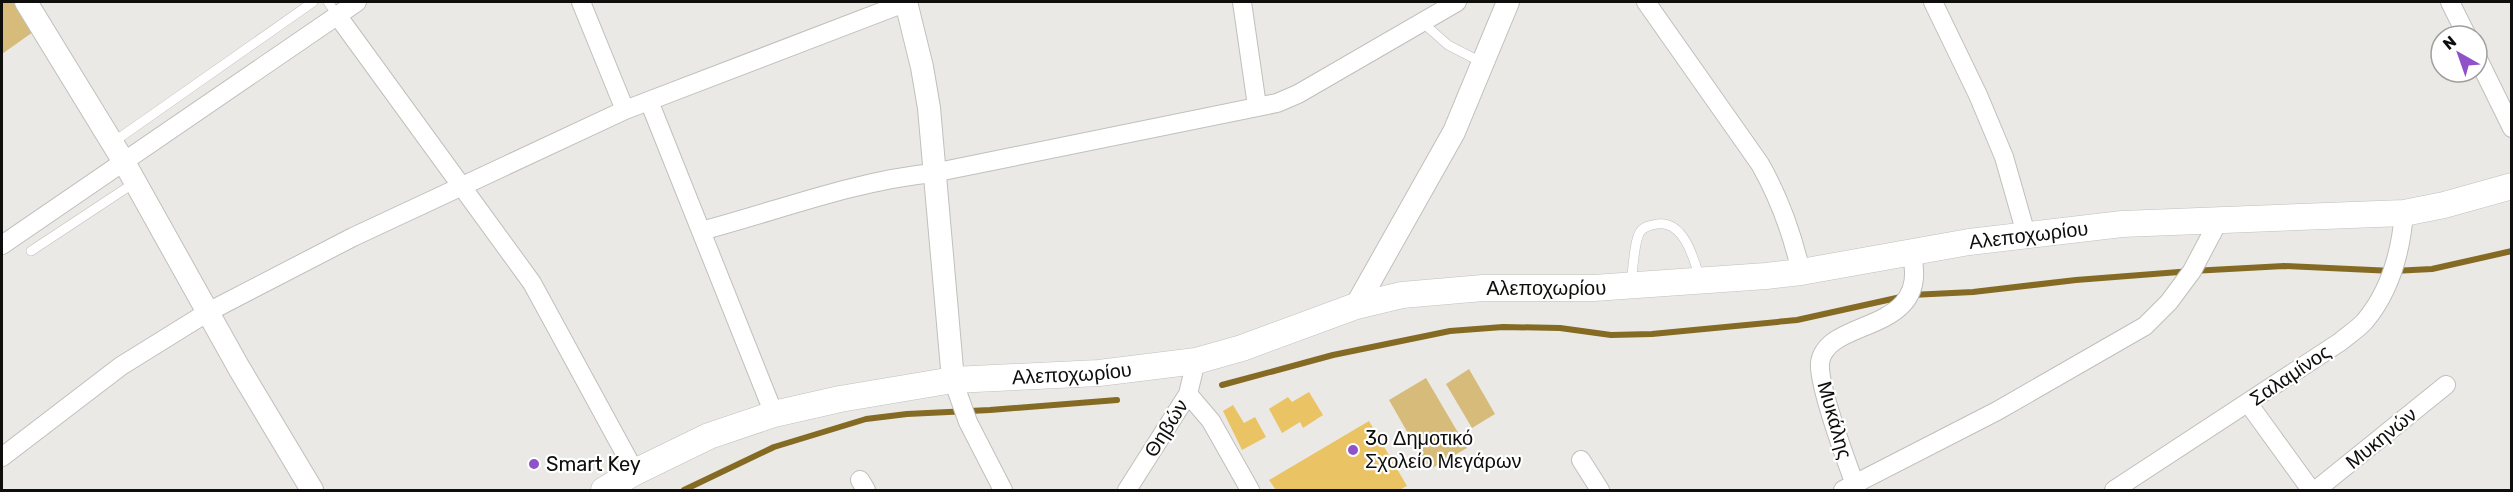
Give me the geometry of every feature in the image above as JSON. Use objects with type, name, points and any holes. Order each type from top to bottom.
[{"type":"main road","name":"Αλεποχωρίου","points":[[604,490],[635,472],[709,436],[774,414],[840,399],[1196,361],[1242,348],[1356,306],[1402,295],[1483,288],[1594,288],[1802,272],[2026,234],[2122,224],[2404,213],[2444,206],[2511,186]]},
{"type":"street","points":[[26,2],[136,182],[208,312],[312,490]]},
{"type":"street","points":[[2,245],[118,152],[333,8],[357,2]]},
{"type":"street","points":[[581,2],[625,110]]},
{"type":"street","points":[[2,457],[121,366],[208,312],[353,237],[625,110],[906,2],[927,91],[954,386],[968,422],[1003,490]]},
{"type":"street","points":[[1242,2],[1257,106]]},
{"type":"street","points":[[701,231],[798,202],[902,176],[933,173],[1277,103],[1298,94],[1457,2]]},
{"type":"street","points":[[1356,306],[1454,132],[1508,2]]},
{"type":"street","points":[[1646,2],[1760,164],[1776,192],[1792,232],[1802,272]]},
{"type":"street","points":[[1933,2],[1978,95],[2004,157],[2026,234]]},
{"type":"street","points":[[2450,2],[2461,24]]},
{"type":"street","points":[[333,8],[461,188],[532,283],[635,472]]},
{"type":"street","points":[[2489,82],[2511,128]]},
{"type":"street","points":[[649,101],[774,414]]},
{"type":"street","name":"Σαλαμίνος","points":[[2114,490],[2340,342],[2365,321],[2393,271],[2402,237],[2404,213]]},
{"type":"street","points":[[1852,488],[1997,411],[2145,326],[2169,302],[2192,271],[2219,220]]},
{"type":"street","name":"Μυκάλης","points":[[1852,488],[1822,383],[1820,362],[1831,344],[1896,313],[1908,296],[1914,281],[1911,252]]},
{"type":"street","name":"Θηβών","points":[[1127,490],[1188,394],[1196,361]]},
{"type":"street","name":"Μυκηνών","points":[[2316,490],[2446,385]]},
{"type":"street","points":[[1188,394],[1211,421],[1250,490]]},
{"type":"street","points":[[2248,403],[2311,490]]},
{"type":"street","points":[[1581,460],[1600,490]]},
{"type":"lane","points":[[118,152],[313,2]]},
{"type":"lane","points":[[1422,22],[1448,45],[1483,63]]},
{"type":"lane","points":[[31,251],[136,182]]},
{"type":"lane","points":[[1631,285],[1637,240],[1641,231],[1647,226],[1660,223],[1670,225],[1685,241],[1700,281]]},
{"type":"shaded area","points":[[2,2],[13,2],[33,32],[2,54]]},
{"type":"shaded area","points":[[1469,369],[1495,414],[1472,428],[1446,384]]},
{"type":"shaded area","points":[[1426,378],[1467,448],[1429,470],[1389,400]]},
{"type":"building","points":[[1309,392],[1323,415],[1303,428],[1300,422],[1282,433],[1269,409],[1288,397],[1292,402]]},
{"type":"building","points":[[1233,405],[1244,423],[1255,417],[1266,437],[1242,450],[1223,411]]},
{"type":"building","name":"3ο Δημοτικό Σχολείο Μεγάρων","points":[[1369,421],[1407,486],[1399,490],[1276,490],[1269,480]]},
{"type":"waterway","points":[[1911,295],[1973,292],[2076,280],[2284,266],[2393,271],[2432,269],[2512,251]]},
{"type":"waterway","points":[[1222,385],[1333,355],[1450,331],[1503,327],[1560,328],[1611,335],[1652,334],[1797,320],[1901,297]]},
{"type":"waterway","points":[[684,490],[774,447],[866,419],[907,414],[1117,400]]},
{"type":"place","name":"3ο Δημοτικό Σχολείο Μεγάρων","points":[[1353,450]]},
{"type":"place","name":"Smart Key","points":[[534,464]]}]
